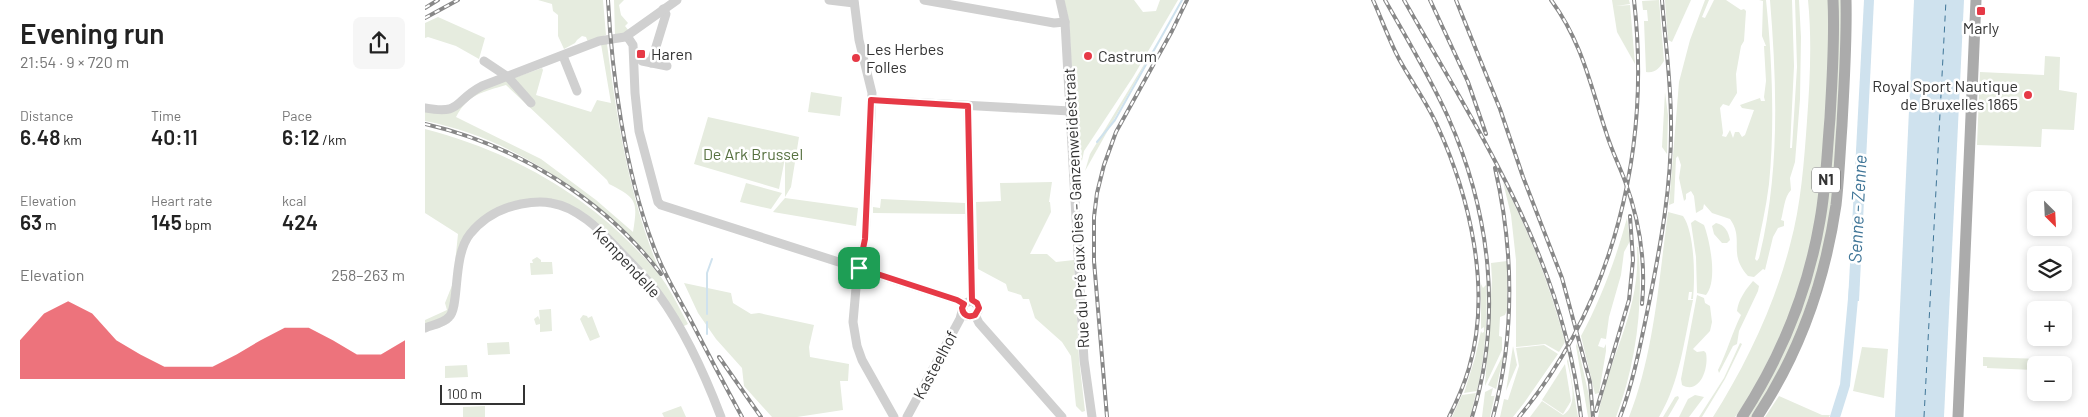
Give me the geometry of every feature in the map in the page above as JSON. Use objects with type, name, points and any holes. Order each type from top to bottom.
[{"type":"main road","name":"N1","points":[[1742,417],[1769,371],[1786,336],[1801,296],[1818,234],[1827,166],[1832,76],[1833,0]]},
{"type":"main road","name":"N1","points":[[1757,417],[1787,365],[1804,326],[1819,283],[1829,240],[1835,205],[1839,162],[1845,70],[1846,0]]},
{"type":"main road","points":[[1958,417],[1976,0]]},
{"type":"street","points":[[425,108],[441,111],[452,109],[472,92],[507,77],[599,41],[626,37],[677,0]]},
{"type":"street","points":[[829,0],[854,1],[859,40],[872,93],[865,239],[853,301],[853,322],[857,346],[867,370],[877,383],[895,417]]},
{"type":"street","points":[[924,0],[1044,21],[1065,22]]},
{"type":"street","name":"Rue du Pré aux Oies - Ganzenweidestraat","points":[[1060,0],[1065,22],[1084,360],[1092,417]]},
{"type":"street","points":[[663,10],[666,14],[643,63],[635,93],[639,131],[658,202],[661,205],[957,300],[966,305],[978,306],[978,311],[975,315],[969,316],[966,305],[968,106]]},
{"type":"street","points":[[639,27],[643,63]]},
{"type":"street","points":[[626,37],[643,63]]},
{"type":"street","points":[[563,56],[577,91]]},
{"type":"street","points":[[484,61],[507,77],[531,103]]},
{"type":"street","points":[[643,63],[667,66]]},
{"type":"street","points":[[871,100],[1070,110]]},
{"type":"street","name":"Kempendelle","points":[[425,328],[445,320],[453,313],[459,257],[465,240],[473,230],[484,220],[503,210],[521,204],[545,202],[570,210],[590,222],[608,238],[651,285],[682,328],[721,417]]},
{"type":"street","name":"Kasteelhof","points":[[907,417],[966,305]]},
{"type":"street","points":[[975,315],[979,323],[1062,417]]},
{"type":"green space","points":[[538,0],[603,0],[606,35],[588,42],[586,37],[582,36],[575,43],[564,49],[558,36],[558,15],[553,11],[552,4]]},
{"type":"green space","points":[[614,0],[624,0],[619,5],[621,15],[628,23],[625,26],[629,31],[625,34],[615,35]]},
{"type":"green space","points":[[1064,0],[1134,0],[1143,12],[1156,11],[1160,0],[1178,0],[1133,77],[1084,151],[1078,180],[1069,21]]},
{"type":"green space","points":[[1612,0],[1629,0],[1630,4],[1616,6],[1630,5],[1635,64],[1617,32]]},
{"type":"green space","points":[[1659,0],[1664,61],[1655,71],[1646,72],[1644,21],[1648,21],[1647,10],[1643,10],[1642,1]]},
{"type":"green space","points":[[1665,0],[1691,0],[1672,42],[1668,40]]},
{"type":"green space","points":[[1705,0],[1709,0],[1702,17],[1705,18],[1714,0],[1726,0],[1741,10],[1744,9],[1746,11],[1744,41],[1741,46],[1736,74],[1737,93],[1729,106],[1723,104],[1720,108],[1722,136],[1726,137],[1730,130],[1733,138],[1735,132],[1739,132],[1742,137],[1745,135],[1754,110],[1742,108],[1740,105],[1760,98],[1761,101],[1765,101],[1764,46],[1766,46],[1762,36],[1763,1],[1759,0],[1766,0],[1771,68],[1772,139],[1769,184],[1755,259],[1757,261],[1766,226],[1774,162],[1775,97],[1770,0],[1792,0],[1794,66],[1790,148],[1792,148],[1797,67],[1795,0],[1799,0],[1801,37],[1800,99],[1795,162],[1790,178],[1791,190],[1786,200],[1781,220],[1784,221],[1784,226],[1778,228],[1773,237],[1765,270],[1763,269],[1754,277],[1748,276],[1738,260],[1736,234],[1730,219],[1712,213],[1704,204],[1703,209],[1696,213],[1694,196],[1691,191],[1686,194],[1684,201],[1679,178],[1681,165],[1678,156],[1676,158],[1674,203],[1669,205],[1679,82],[1690,40]]},
{"type":"green space","points":[[1808,0],[1829,0],[1830,43],[1824,156],[1813,239],[1789,319],[1751,395],[1735,417],[1713,417],[1748,355],[1768,312],[1784,267],[1794,230],[1805,152],[1810,76]]},
{"type":"green space","points":[[1836,0],[1843,0],[1836,168],[1826,245],[1795,340],[1753,417],[1745,417],[1816,258]]},
{"type":"green space","points":[[438,17],[485,38],[479,59],[456,46],[428,37],[425,38],[425,23]]},
{"type":"green space","points":[[1160,38],[1085,171],[1090,154]]},
{"type":"green space","points":[[601,44],[607,44],[625,157],[639,212],[658,267],[609,218],[582,195],[553,175],[523,157],[492,142],[459,130],[425,121],[425,104],[449,105],[462,96],[542,68],[536,95],[591,112],[597,100],[611,103]],"holes":[[[506,85],[609,184],[630,197],[633,202],[635,207],[633,232],[596,200],[541,159],[456,117],[466,103],[477,95]]]},
{"type":"green space","points":[[2045,56],[2060,57],[2059,90],[2077,93],[2074,130],[2042,129],[2041,147],[1977,145],[1980,72],[2044,75]]},
{"type":"green space","points":[[811,92],[842,97],[840,116],[808,112]]},
{"type":"green space","points":[[1665,92],[1668,115],[1667,154],[1662,147]]},
{"type":"green space","name":"De Ark Brussel","points":[[708,117],[799,137],[791,187],[785,197],[785,158],[779,189],[694,164]]},
{"type":"green space","points":[[425,129],[491,151],[552,182],[581,201],[608,222],[657,272],[688,324],[682,327],[653,286],[570,208],[524,201],[468,233],[447,324],[425,331],[425,320],[447,310],[445,303],[453,283],[458,234],[425,213]]},
{"type":"green space","points":[[1052,182],[1049,202],[1051,212],[1030,254],[1047,254],[1056,262],[1074,260],[1079,359],[1085,411],[1082,412],[1076,406],[1071,356],[1062,342],[1035,318],[1029,299],[1023,299],[1021,295],[1008,291],[1006,284],[978,269],[976,202],[1001,201],[1000,183]]},
{"type":"green space","points":[[1503,182],[1531,240],[1553,301],[1565,342],[1559,352],[1545,344],[1516,347],[1516,260],[1511,215]]},
{"type":"green space","points":[[746,183],[782,193],[771,209],[740,202]]},
{"type":"green space","points":[[785,198],[858,208],[856,226],[773,212]]},
{"type":"green space","points":[[881,199],[965,203],[966,214],[873,213],[873,207],[880,208]]},
{"type":"green space","points":[[1668,212],[1683,216],[1690,233],[1694,280],[1693,299],[1691,299],[1692,292],[1689,292],[1688,300],[1693,300],[1677,375],[1659,417],[1629,417],[1644,368],[1655,316]]},
{"type":"green space","points":[[1627,218],[1630,241],[1624,252],[1621,275],[1609,317],[1606,339],[1601,338],[1598,346],[1604,348],[1606,344],[1606,351],[1599,393],[1595,394],[1581,336],[1607,278]]},
{"type":"green space","points":[[1695,220],[1704,225],[1712,261],[1712,280],[1706,295],[1697,293],[1696,257],[1691,223]]},
{"type":"green space","points":[[1716,223],[1722,225],[1727,231],[1730,240],[1727,243],[1722,243],[1714,234],[1712,226]]},
{"type":"green space","points":[[1637,247],[1640,268],[1639,311],[1629,376],[1616,417],[1598,417],[1634,293],[1637,271]]},
{"type":"green space","points":[[537,257],[541,262],[552,262],[553,274],[531,275],[530,263],[533,263],[532,260]]},
{"type":"green space","points":[[1507,261],[1507,310],[1505,315],[1500,317],[1499,336],[1502,337],[1502,350],[1485,386],[1492,280],[1491,263]]},
{"type":"green space","points":[[1486,273],[1487,303],[1486,332],[1480,376],[1477,391],[1464,393],[1481,331],[1482,333],[1484,332],[1484,327],[1481,329],[1481,284],[1483,288],[1486,285]]},
{"type":"green space","points":[[1753,281],[1759,286],[1758,291],[1739,331],[1737,344],[1733,346],[1719,373],[1718,370],[1741,315],[1737,311],[1739,303]]},
{"type":"green space","points":[[684,283],[731,293],[733,303],[751,314],[759,313],[814,325],[809,347],[810,357],[849,364],[848,381],[840,381],[843,410],[797,417],[772,417],[744,386],[742,368],[716,339],[698,313]]},
{"type":"green space","points":[[1697,295],[1704,298],[1705,303],[1710,306],[1712,322],[1710,331],[1693,349],[1697,352],[1704,351],[1706,353],[1706,366],[1702,378],[1694,386],[1688,387],[1682,385],[1681,379]]},
{"type":"green space","points":[[551,309],[552,331],[540,332],[540,324],[536,325],[534,319],[538,316],[540,320],[539,310]]},
{"type":"green space","points":[[583,315],[588,318],[592,316],[600,337],[590,341],[580,319]]},
{"type":"green space","points":[[509,342],[510,354],[488,355],[487,343]]},
{"type":"green space","points":[[1577,343],[1589,396],[1591,417],[1588,417]]},
{"type":"green space","points":[[1740,343],[1742,344],[1725,379],[1702,417],[1699,417],[1724,378]]},
{"type":"green space","points":[[1544,345],[1558,354],[1513,417],[1500,417],[1504,399],[1508,400],[1519,366],[1516,348]]},
{"type":"green space","points":[[1513,346],[1517,365],[1506,391]]},
{"type":"green space","points":[[1862,347],[1888,349],[1884,398],[1853,391]]},
{"type":"green space","points":[[1504,353],[1496,391],[1496,389],[1488,385]]},
{"type":"green space","points":[[1983,357],[2027,358],[2027,370],[1987,368],[1987,366],[1983,366]]},
{"type":"green space","points":[[1565,364],[1571,401],[1563,414],[1542,400]]},
{"type":"green space","points":[[467,365],[468,377],[445,378],[445,366]]},
{"type":"green space","points":[[1572,383],[1578,417],[1530,417],[1542,401],[1563,415],[1571,405],[1573,398]]},
{"type":"green space","points":[[1493,388],[1491,396],[1495,396],[1490,417],[1482,417],[1485,392]]},
{"type":"green space","points":[[1476,393],[1470,417],[1452,417],[1462,395]]},
{"type":"green space","points":[[1695,395],[1704,397],[1689,417],[1679,417],[1688,399]]},
{"type":"green space","points":[[1678,396],[1679,398],[1668,417],[1663,417],[1675,397]]},
{"type":"green space","points":[[1779,396],[1822,415],[1830,415],[1829,417],[1765,417]]},
{"type":"green space","points":[[485,406],[485,417],[463,417],[463,407]]},
{"type":"green space","points":[[681,406],[686,417],[664,417],[662,413]]},
{"type":"water","points":[[1864,0],[1874,0],[1859,301],[1848,301]]},
{"type":"water","points":[[1914,0],[1964,0],[1944,417],[1895,417]]},
{"type":"waterway","points":[[1097,142],[1115,120],[1182,0]]},
{"type":"waterway","points":[[707,314],[707,273],[712,259]]},
{"type":"waterway","name":"Senne - Zenne","points":[[1835,417],[1845,385],[1854,288]]},
{"type":"waterway","points":[[707,322],[707,334]]},
{"type":"ferry route","points":[[1924,417],[1946,0]]},
{"type":"railway","points":[[425,8],[438,0]]},
{"type":"railway","points":[[425,18],[458,0]]},
{"type":"railway","points":[[608,0],[621,122],[634,184],[643,214],[664,271],[742,417]]},
{"type":"railway","points":[[1107,417],[1094,261],[1094,217],[1097,193],[1104,165],[1116,132],[1187,0]]},
{"type":"railway","points":[[1373,0],[1395,52],[1433,116],[1449,153],[1468,213],[1474,244],[1478,276],[1476,338],[1467,374],[1449,417]]},
{"type":"railway","points":[[1385,0],[1448,117],[1474,190],[1482,227],[1489,303],[1482,379],[1472,417]]},
{"type":"railway","points":[[1404,0],[1489,150],[1515,200],[1537,251],[1557,304],[1571,359],[1581,417]]},
{"type":"railway","points":[[1430,0],[1468,82],[1486,134]]},
{"type":"railway","points":[[1456,0],[1500,109],[1523,177],[1562,278],[1590,382],[1593,417]]},
{"type":"railway","points":[[1551,0],[1562,16],[1578,48],[1635,212],[1641,242],[1642,304]]},
{"type":"railway","points":[[1519,417],[1552,372],[1580,324],[1602,273],[1619,220],[1630,166],[1637,111],[1638,56],[1634,0]]},
{"type":"railway","points":[[1620,417],[1633,375],[1643,332],[1658,258],[1668,190],[1671,107],[1662,0]]},
{"type":"railway","points":[[425,124],[459,133],[492,146],[525,161],[556,179],[613,222],[661,274]]},
{"type":"railway","points":[[1493,417],[1505,355],[1509,292],[1506,230],[1495,168]]},
{"type":"railway","points":[[1596,411],[1629,300],[1633,260],[1630,216]]},
{"type":"railway","points":[[719,357],[761,417]]},
{"type":"place","name":"Marly","points":[[1981,11]]},
{"type":"place","name":"Haren","points":[[641,54]]},
{"type":"place","name":"Castrum","points":[[1088,56]]},
{"type":"place","name":"Les Herbes Folles","points":[[856,58]]},
{"type":"place","name":"Royal Sport Nautique de Bruxelles 1865","points":[[2028,95]]},
{"type":"route","points":[[871,100],[968,106],[968,160],[974,296],[972,300],[977,303],[979,308],[977,314],[967,316],[964,314],[962,307],[964,304],[957,300],[859,268],[865,239],[871,100]]}]
